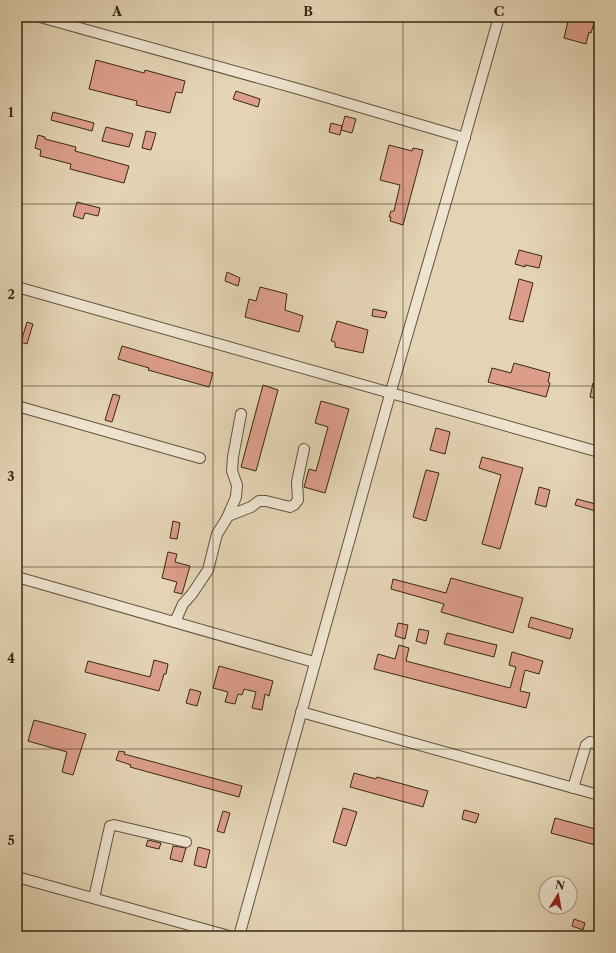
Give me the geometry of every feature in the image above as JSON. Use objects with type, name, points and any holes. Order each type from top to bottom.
[{"type":"lane","points":[[40,17],[302,90],[465,138]]},
{"type":"lane","points":[[239,936],[390,393],[499,17]]},
{"type":"lane","points":[[17,287],[599,452]]},
{"type":"lane","points":[[17,406],[200,458]]},
{"type":"lane","points":[[176,622],[183,604],[192,594],[208,570],[217,534],[228,516],[236,497],[237,485],[232,472],[233,457],[241,414]]},
{"type":"lane","points":[[228,516],[250,507],[259,501],[266,501],[290,507],[296,503],[298,500],[297,482],[304,449]]},
{"type":"lane","points":[[17,576],[314,662]]},
{"type":"lane","points":[[301,712],[599,795]]},
{"type":"lane","points":[[573,788],[586,745],[590,742],[599,744]]},
{"type":"lane","points":[[94,898],[110,826],[114,825],[186,842]]},
{"type":"lane","points":[[17,877],[229,936]]},
{"type":"building","points":[[569,17],[583,17],[595,20],[591,33],[589,32],[586,44],[564,38]]},
{"type":"building","points":[[96,60],[144,73],[145,70],[185,81],[182,93],[176,92],[170,113],[136,105],[137,101],[89,89]]},
{"type":"building","points":[[236,91],[260,99],[258,107],[233,99]]},
{"type":"building","points":[[53,112],[94,123],[92,131],[51,120]]},
{"type":"building","points":[[345,116],[356,119],[352,133],[341,130]]},
{"type":"building","points":[[331,123],[342,126],[340,135],[329,132]]},
{"type":"building","points":[[106,127],[133,134],[129,147],[102,141]]},
{"type":"building","points":[[146,131],[156,133],[151,150],[142,148]]},
{"type":"building","points":[[38,135],[45,137],[45,139],[76,147],[75,151],[129,166],[124,183],[70,169],[71,164],[40,156],[41,150],[35,148]]},
{"type":"building","points":[[389,145],[412,151],[413,148],[423,150],[403,225],[390,221],[391,217],[389,217],[391,211],[394,211],[400,185],[380,180]]},
{"type":"building","points":[[77,202],[100,208],[98,216],[85,213],[83,219],[73,216]]},
{"type":"building","points":[[519,250],[542,256],[539,268],[525,265],[525,267],[515,264]]},
{"type":"building","points":[[227,272],[240,278],[238,286],[225,281]]},
{"type":"building","points":[[519,279],[533,283],[523,322],[509,319]]},
{"type":"building","points":[[260,287],[287,294],[285,310],[303,316],[299,332],[245,317],[249,299],[256,301]]},
{"type":"building","points":[[373,309],[387,312],[385,318],[372,316]]},
{"type":"building","points":[[337,321],[368,330],[363,353],[335,347],[335,342],[331,341]]},
{"type":"building","points":[[27,322],[33,324],[27,344],[21,342]]},
{"type":"building","points":[[122,346],[213,373],[209,387],[148,370],[149,368],[118,359]]},
{"type":"building","points":[[514,363],[550,373],[548,382],[550,383],[546,397],[488,382],[492,368],[511,373]]},
{"type":"building","points":[[593,383],[599,385],[599,399],[590,397]]},
{"type":"building","points":[[263,385],[278,390],[256,471],[241,467]]},
{"type":"building","points":[[113,394],[120,396],[112,422],[105,420]]},
{"type":"building","points":[[321,401],[349,409],[325,493],[304,487],[309,469],[316,471],[328,427],[315,423]]},
{"type":"building","points":[[436,428],[450,432],[445,454],[430,450]]},
{"type":"building","points":[[482,457],[523,468],[500,549],[482,544],[501,475],[479,468]]},
{"type":"building","points":[[426,470],[439,473],[426,521],[413,517]]},
{"type":"building","points":[[539,487],[550,490],[546,507],[535,504]]},
{"type":"building","points":[[577,499],[599,505],[599,512],[575,505]]},
{"type":"building","points":[[173,521],[180,523],[177,539],[170,538]]},
{"type":"building","points":[[168,552],[177,554],[175,562],[190,566],[182,594],[174,592],[177,582],[162,578]]},
{"type":"building","points":[[451,578],[523,598],[513,633],[441,612],[444,604],[391,589],[393,579],[446,593]]},
{"type":"building","points":[[531,617],[573,629],[570,639],[528,627]]},
{"type":"building","points":[[398,623],[408,625],[405,639],[395,636]]},
{"type":"building","points":[[419,629],[429,631],[426,644],[416,641]]},
{"type":"building","points":[[447,633],[497,645],[494,657],[444,644]]},
{"type":"building","points":[[399,645],[409,648],[406,661],[510,688],[516,667],[509,665],[512,652],[543,661],[539,674],[525,670],[520,691],[530,693],[526,708],[374,669],[378,654],[395,659]]},
{"type":"building","points":[[154,660],[168,664],[166,674],[164,674],[159,691],[85,672],[88,661],[150,677]]},
{"type":"building","points":[[219,666],[273,681],[269,696],[265,694],[262,710],[252,708],[256,692],[244,689],[242,695],[238,694],[235,704],[225,702],[228,692],[213,688]]},
{"type":"building","points":[[190,689],[201,692],[197,706],[186,703]]},
{"type":"building","points":[[34,720],[86,734],[73,775],[62,772],[67,752],[28,741]]},
{"type":"building","points":[[119,751],[125,752],[124,754],[242,786],[239,797],[130,767],[131,765],[116,760]]},
{"type":"building","points":[[354,773],[376,779],[377,777],[428,791],[423,807],[350,787]]},
{"type":"building","points":[[343,808],[357,812],[346,846],[333,842]]},
{"type":"building","points":[[464,810],[479,814],[476,823],[462,819]]},
{"type":"building","points":[[223,811],[230,813],[224,833],[217,831]]},
{"type":"building","points":[[555,818],[599,830],[599,846],[551,833]]},
{"type":"building","points":[[148,840],[161,843],[159,849],[146,846]]},
{"type":"building","points":[[173,846],[186,848],[182,862],[170,859]]},
{"type":"building","points":[[198,847],[210,850],[206,868],[194,865]]},
{"type":"building","points":[[574,919],[585,923],[583,930],[572,926]]}]
